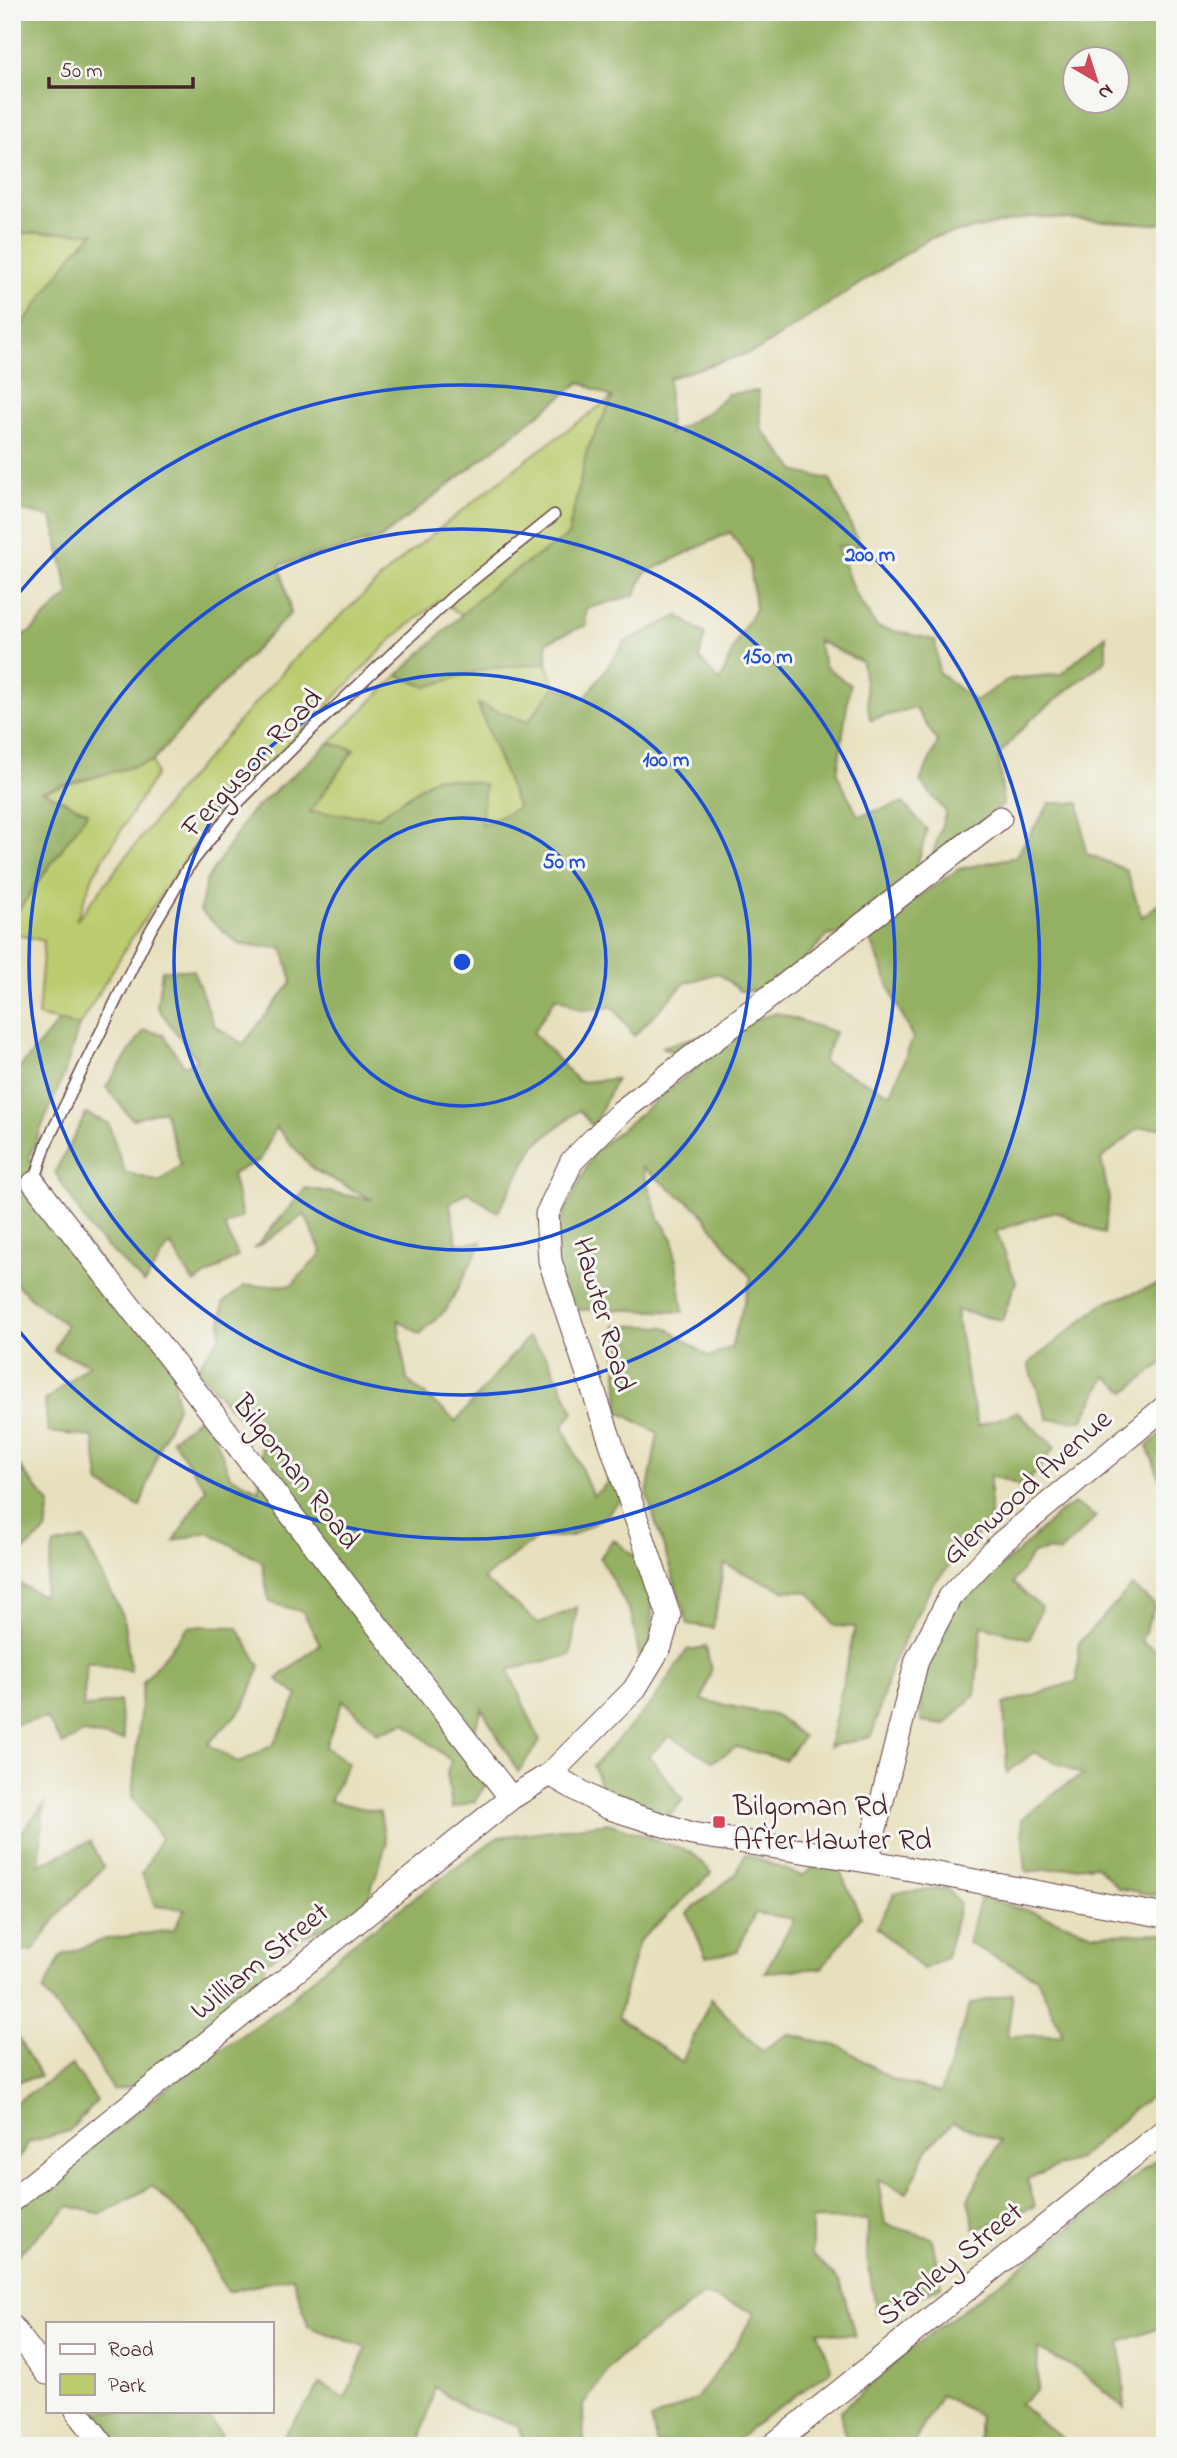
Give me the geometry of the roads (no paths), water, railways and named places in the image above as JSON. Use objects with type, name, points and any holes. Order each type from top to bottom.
[{"type":"street","name":"Hawter Road","points":[[550,1774],[634,1690],[660,1647],[669,1616],[550,1261],[547,1214],[572,1161],[622,1111],[1000,818]]},
{"type":"street","name":"Bilgoman Road","points":[[34,1183],[511,1797]]},
{"type":"street","name":"Glenwood Avenue","points":[[867,1861],[917,1660],[950,1597],[1002,1543],[1165,1407]]},
{"type":"street","name":"William Street","points":[[12,2200],[511,1797],[550,1774]]},
{"type":"street","points":[[550,1774],[607,1807],[692,1834],[867,1861],[1165,1916]]},
{"type":"street","name":"Stanley Street","points":[[772,2446],[1165,2130]]},
{"type":"street","points":[[12,2328],[46,2372]]},
{"type":"street","points":[[77,2412],[104,2446]]},
{"type":"lane","name":"Ferguson Road","points":[[34,1183],[47,1143],[149,933],[187,869],[239,802],[453,596],[554,515]]},
{"type":"place","name":"Bilgoman Rd After Hawter Rd","points":[[719,1822]]}]
